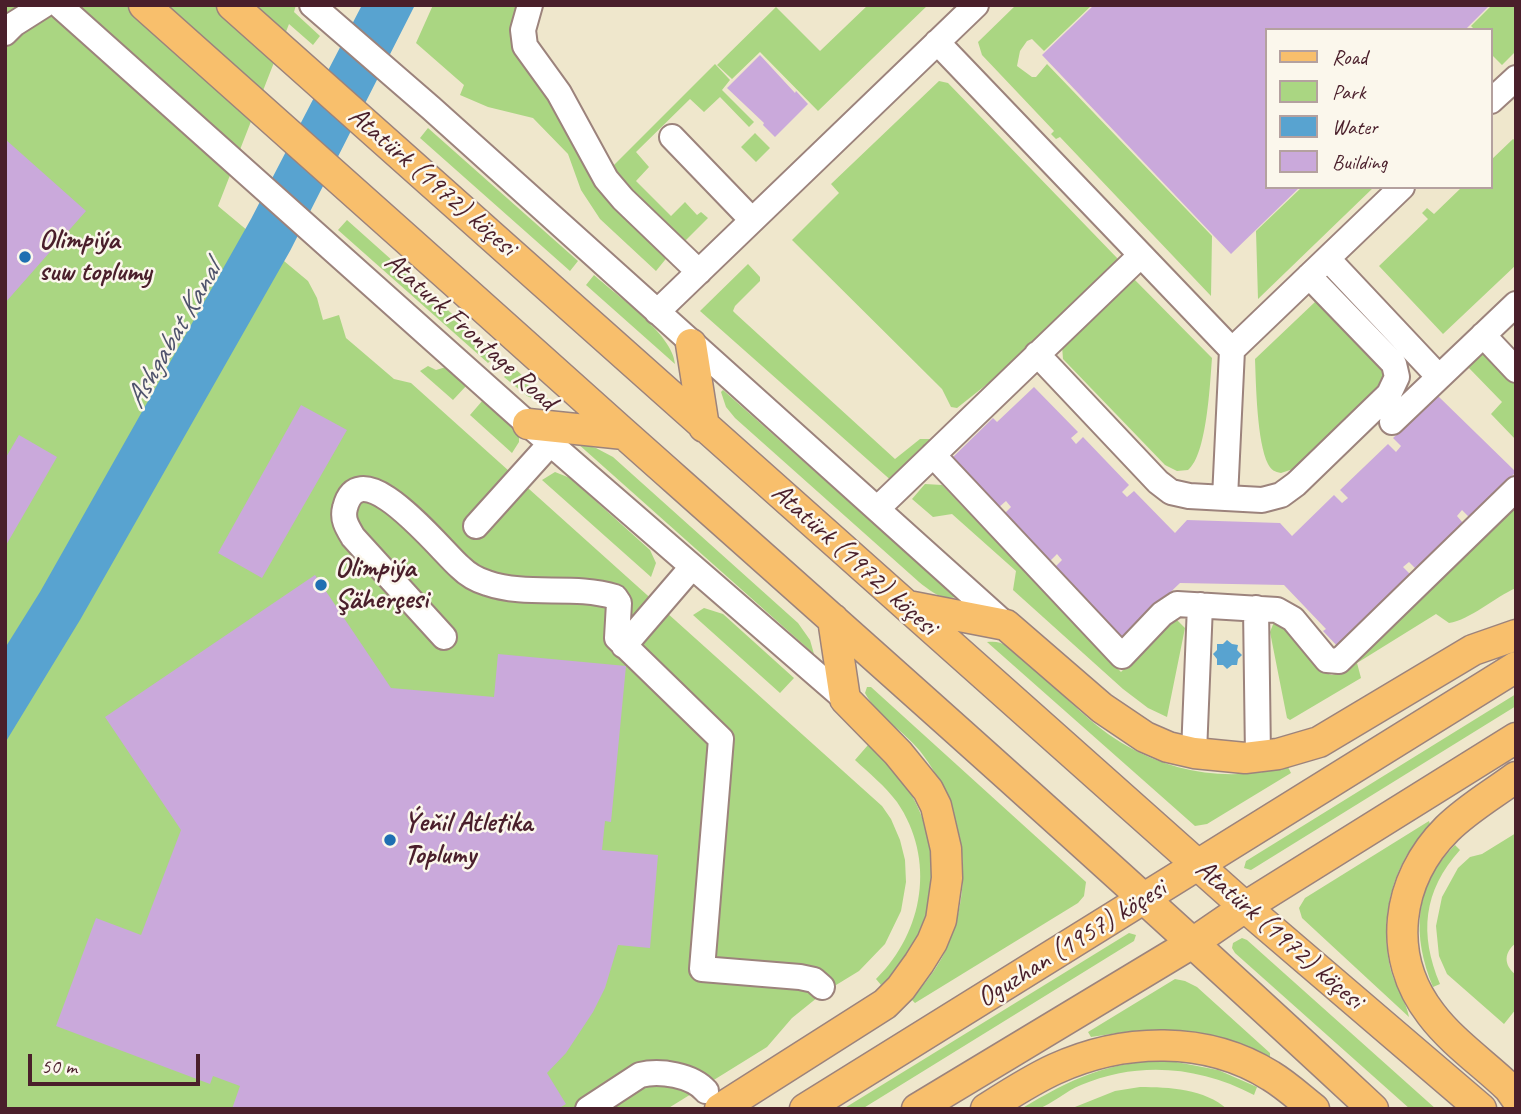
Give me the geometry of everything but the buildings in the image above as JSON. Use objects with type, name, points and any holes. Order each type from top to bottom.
[{"type":"main road","name":"Atatürk (1972) köçesi","points":[[144,5],[1194,942],[1373,1109]]},
{"type":"main road","name":"Atatürk (1972) köçesi","points":[[232,5],[1245,907],[1481,1109]]},
{"type":"main road","points":[[691,344],[704,427]]},
{"type":"main road","points":[[528,424],[624,434]]},
{"type":"main road","points":[[906,606],[1006,625],[1102,708],[1145,737],[1168,747],[1194,753],[1245,758],[1286,752],[1319,742],[1473,650],[1516,635]]},
{"type":"main road","points":[[713,1100],[797,1061],[885,1004],[901,988],[932,942],[941,920],[945,900],[946,849],[942,827],[928,790],[898,752],[845,699],[833,619]]},
{"type":"main road","name":"Oguzhan (1957) köçesi","points":[[805,1109],[1516,667]]},
{"type":"main road","points":[[917,1109],[1194,942],[1245,907],[1516,738]]},
{"type":"main road","points":[[1516,777],[1469,811],[1433,846],[1407,895],[1402,938],[1406,970],[1416,992],[1432,1016],[1509,1087],[1516,1098]]},
{"type":"main road","points":[[986,1109],[1054,1069],[1123,1048],[1146,1045],[1188,1047],[1228,1056],[1272,1076],[1314,1109]]},
{"type":"main road","points":[[762,1109],[797,1061]]},
{"type":"street","points":[[5,33],[44,5]]},
{"type":"street","name":"Ataturk Frontage Road","points":[[59,5],[550,444],[845,699]]},
{"type":"street","points":[[530,5],[523,30],[525,46],[559,93],[606,179],[623,199],[699,272]]},
{"type":"street","points":[[657,312],[976,5]]},
{"type":"street","points":[[314,7],[431,108],[1006,625]]},
{"type":"street","points":[[937,42],[1232,350]]},
{"type":"street","points":[[671,137],[752,220]]},
{"type":"street","points":[[1225,498],[1232,350],[1400,189]]},
{"type":"street","points":[[877,509],[1141,254]]},
{"type":"street","points":[[1328,259],[1439,377]]},
{"type":"street","points":[[1038,355],[1158,482],[1171,492],[1189,496],[1262,500],[1281,495],[1296,484],[1395,386],[1397,370],[1394,365],[1309,276]]},
{"type":"street","points":[[1392,422],[1516,304]]},
{"type":"street","points":[[1483,335],[1516,370]]},
{"type":"street","points":[[476,526],[550,444]]},
{"type":"street","points":[[933,456],[1122,656],[1169,607],[1177,604],[1278,610],[1293,619],[1327,660],[1339,661],[1516,489]]},
{"type":"street","points":[[444,637],[345,526],[346,503],[360,489],[370,488],[390,498],[460,568],[479,580],[499,586],[615,597],[619,603],[617,638],[721,739],[702,969],[814,979],[822,987]]},
{"type":"street","points":[[624,646],[692,566]]},
{"type":"street","points":[[1194,753],[1200,605]]},
{"type":"street","points":[[1256,608],[1258,757]]},
{"type":"street","points":[[588,1109],[640,1074],[649,1073],[692,1080],[713,1100]]},
{"type":"green space","name":"Olimpiýa Şäherçesi","points":[[5,5],[296,5],[294,12],[320,36],[313,45],[289,24],[218,206],[308,281],[317,298],[323,320],[339,315],[346,338],[394,379],[411,383],[882,806],[891,819],[905,860],[906,882],[901,911],[885,944],[859,971],[823,993],[792,1018],[767,1047],[667,1109],[5,1109]]},
{"type":"green space","points":[[433,5],[518,5],[513,34],[521,62],[669,255],[656,271],[600,219],[581,190],[568,154],[533,118],[488,107],[460,95],[464,85],[416,43]]},
{"type":"green space","points":[[868,5],[928,5],[818,111],[760,52],[732,79],[717,65],[776,7],[820,51]]},
{"type":"green space","points":[[1016,5],[1092,5],[1044,51],[1032,39],[1027,41],[1020,51],[1017,66],[1036,77],[1047,64],[1212,236],[1211,296],[1060,137],[1056,139],[1051,134],[1054,131],[982,55],[978,42]]},
{"type":"green space","points":[[1492,5],[1516,5],[1516,51],[1502,65],[1493,56],[1493,28],[1471,26]]},
{"type":"green space","points":[[715,64],[730,80],[722,90],[754,122],[749,127],[720,97],[704,112],[690,99],[636,152],[649,167],[636,181],[671,216],[685,202],[697,215],[701,212],[708,218],[682,244],[611,168]]},
{"type":"green space","points":[[939,81],[948,83],[1118,259],[1118,263],[996,377],[957,408],[951,407],[942,389],[792,240],[839,193],[831,184]]},
{"type":"green space","points":[[428,128],[578,261],[570,271],[420,138]]},
{"type":"green space","points":[[755,133],[770,148],[756,162],[741,147]]},
{"type":"green space","points":[[1513,139],[1516,141],[1516,265],[1443,334],[1379,266],[1428,219],[1422,213],[1427,208],[1434,214],[1460,189],[1493,189],[1493,158]]},
{"type":"green space","points":[[1300,189],[1372,189],[1258,299],[1256,231]]},
{"type":"green space","points":[[347,220],[497,354],[488,363],[338,230]]},
{"type":"green space","points":[[748,264],[760,277],[760,281],[735,306],[733,311],[736,314],[895,459],[920,439],[929,439],[934,444],[894,483],[700,311]]},
{"type":"green space","points":[[594,275],[655,328],[672,352],[675,364],[586,285]]},
{"type":"green space","points":[[1133,278],[1212,358],[1203,435],[1194,462],[1188,470],[1177,471],[1165,465],[1063,359],[1062,346]]},
{"type":"green space","points":[[1315,302],[1381,364],[1385,376],[1382,384],[1299,467],[1279,473],[1269,466],[1261,442],[1255,359]]},
{"type":"green space","points":[[1487,349],[1516,379],[1516,440],[1491,414],[1502,402],[1468,367]]},
{"type":"green space","points":[[428,366],[436,370],[446,367],[467,385],[453,400],[420,371]]},
{"type":"green space","points":[[513,367],[555,405],[553,407],[527,396],[504,377]]},
{"type":"green space","points":[[723,390],[956,597],[941,596],[919,582],[735,418],[726,407],[721,392]]},
{"type":"green space","points":[[483,400],[515,429],[519,436],[519,442],[512,453],[470,415]]},
{"type":"green space","points":[[577,443],[596,448],[613,457],[798,623],[810,640],[814,654]]},
{"type":"green space","points":[[555,472],[570,478],[650,550],[656,563],[651,577],[542,480]]},
{"type":"green space","points":[[925,484],[942,485],[1121,672],[1174,617],[1185,628],[1167,717],[1148,708],[1123,689],[1013,590],[1016,571],[952,514],[933,517],[912,499]]},
{"type":"green space","points":[[1516,503],[1516,588],[1457,621],[1449,623],[1436,614],[1357,663],[1361,678],[1290,720],[1287,718],[1270,632],[1274,622],[1284,625],[1322,672],[1332,675],[1339,673]]},
{"type":"green space","points":[[704,608],[723,614],[794,678],[780,693],[693,615]]},
{"type":"green space","points":[[987,642],[1000,643],[1015,651],[1103,730],[1146,756],[1206,773],[1246,774],[1288,767],[1291,773],[1207,824],[1195,826]]},
{"type":"green space","points":[[867,687],[871,687],[1086,882],[1084,896],[1078,903],[915,1003],[912,1000],[941,959],[955,926],[963,874],[961,848],[956,822],[935,774],[913,743],[870,702],[865,693]]},
{"type":"green space","points":[[1516,694],[1516,706],[1251,870],[1244,868],[1246,861]]},
{"type":"green space","points":[[868,745],[890,766],[908,789],[920,813],[932,865],[925,918],[915,942],[900,965],[881,985],[876,979],[905,940],[914,917],[920,871],[917,847],[897,802],[855,760]]},
{"type":"green space","points":[[1429,821],[1430,824],[1402,864],[1388,909],[1388,956],[1409,1017],[1302,918],[1299,908],[1305,898]]},
{"type":"green space","points":[[1516,833],[1516,943],[1507,954],[1507,963],[1516,975],[1516,1009],[1504,1024],[1447,974],[1439,956],[1436,926],[1442,897],[1458,868],[1470,857],[1482,854]]},
{"type":"green space","points":[[1455,845],[1460,850],[1438,881],[1428,914],[1429,948],[1440,984],[1433,987],[1422,949],[1420,913],[1431,878]]},
{"type":"green space","points":[[1129,933],[1136,935],[1134,941],[862,1109],[843,1109]]},
{"type":"green space","points":[[1242,938],[1436,1109],[1410,1109],[1235,953],[1233,943]]},
{"type":"green space","points":[[1175,979],[1197,987],[1270,1053],[1270,1060],[1202,1035],[1174,1030],[1147,1030],[1091,1037],[1088,1032]]},
{"type":"green space","points":[[1171,1061],[1218,1070],[1257,1087],[1254,1095],[1233,1085],[1190,1073],[1168,1070],[1124,1072],[1075,1088],[1038,1109],[1021,1109],[1058,1088],[1093,1073],[1129,1064]]},
{"type":"green space","points":[[1140,1087],[1197,1093],[1227,1109],[1070,1109],[1115,1091]]},
{"type":"water","points":[[362,5],[415,5],[290,251],[80,620],[5,743],[5,648],[40,592],[251,219]]},
{"type":"water","points":[[1227,640],[1238,645],[1237,650],[1242,655],[1237,665],[1227,669],[1223,665],[1217,665],[1213,654],[1217,650],[1217,644],[1223,644]]},
{"type":"place","name":"Olimpiýa suw toplumy","points":[[25,257]]},
{"type":"place","name":"Olimpiýa Şäherçesi","points":[[321,585]]},
{"type":"place","name":"Ýeňil Atletika Toplumy","points":[[390,840]]},
{"type":"water label","name":"Ashgabat Kanal","points":[[174,336]]}]
